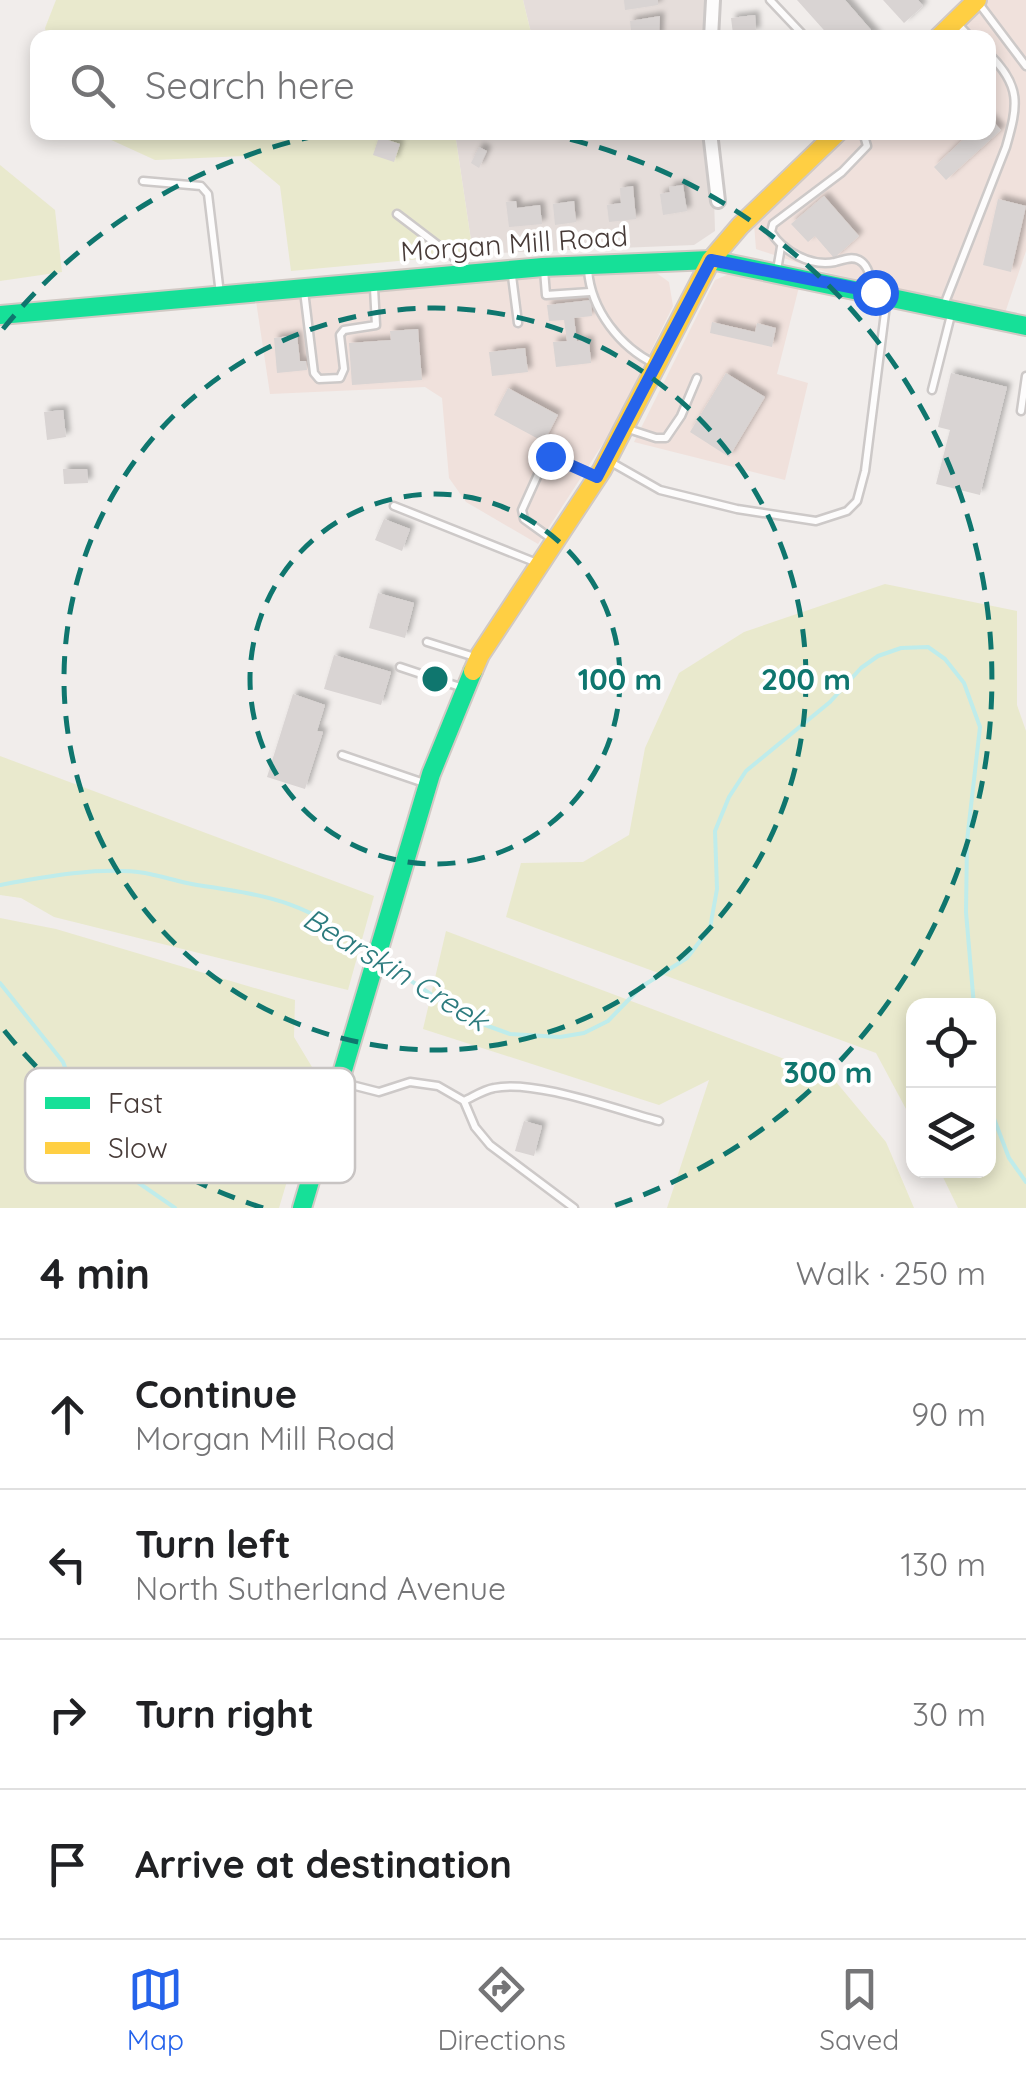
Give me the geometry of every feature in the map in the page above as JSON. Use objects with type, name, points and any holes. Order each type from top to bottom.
[{"type":"street","points":[[712,30],[713,0]]},
{"type":"street","points":[[945,30],[966,7]]},
{"type":"street","points":[[711,140],[718,202]]},
{"type":"street","points":[[343,1068],[428,785],[479,658],[602,468],[711,260],[740,226],[830,140]]},
{"type":"street","name":"Morgan Mill Road","points":[[0,315],[543,267],[711,260],[1026,326]]},
{"type":"street","points":[[302,1208],[309,1183]]},
{"type":"lane","points":[[770,0],[798,30]]},
{"type":"lane","points":[[966,7],[989,30]]},
{"type":"lane","points":[[996,36],[1026,66]]},
{"type":"lane","points":[[932,390],[947,309],[1014,121],[1014,86],[996,63]]},
{"type":"lane","points":[[553,540],[524,519],[522,510],[545,459],[550,456],[736,509],[816,521],[847,511],[857,501],[865,471],[881,294],[868,268],[858,259],[845,258],[831,264],[802,258],[781,247],[771,232],[772,224],[842,172],[866,146],[865,140]]},
{"type":"lane","points":[[143,181],[201,186],[208,194],[220,295]]},
{"type":"lane","points":[[398,214],[473,273]]},
{"type":"lane","points":[[776,272],[781,247]]},
{"type":"lane","points":[[587,264],[590,292],[626,347],[656,365]]},
{"type":"lane","points":[[543,267],[546,295],[590,292]]},
{"type":"lane","points":[[511,270],[518,322]]},
{"type":"lane","points":[[304,288],[314,372],[319,379],[340,378],[344,369],[340,335],[344,330],[376,325],[373,282]]},
{"type":"lane","points":[[1021,411],[1026,376]]},
{"type":"lane","points":[[624,427],[666,438],[697,378]]},
{"type":"lane","points":[[394,506],[538,564]]},
{"type":"lane","points":[[427,642],[479,658]]},
{"type":"lane","points":[[400,667],[464,689]]},
{"type":"lane","points":[[342,755],[428,785]]},
{"type":"lane","points":[[355,1086],[379,1092],[410,1082],[438,1086],[464,1101],[475,1127],[490,1144],[574,1208]]},
{"type":"lane","points":[[464,1101],[491,1088],[512,1086],[659,1121]]},
{"type":"shaded area","points":[[523,0],[708,0],[709,30],[530,30]]},
{"type":"shaded area","points":[[988,0],[1026,0],[1026,251],[1005,313],[829,273],[756,249],[754,224],[844,140],[996,140],[996,30],[957,30]]},
{"type":"shaded area","points":[[456,140],[712,140],[715,231],[694,245],[473,254]]},
{"type":"shaded area","points":[[651,269],[669,282],[673,306],[613,428],[538,544],[466,502],[449,478],[442,398],[425,387],[270,394],[256,301],[526,276]]},
{"type":"shaded area","points":[[729,274],[799,287],[777,374],[808,383],[785,480],[634,442],[715,280]]},
{"type":"green space","points":[[56,0],[523,0],[530,30],[45,30]]},
{"type":"green space","points":[[111,140],[456,140],[473,254],[291,271],[280,186],[244,156],[155,160]]},
{"type":"green space","points":[[0,165],[55,210],[62,272],[0,281]]},
{"type":"green space","points":[[885,584],[1017,611],[1017,705],[1026,731],[1026,1208],[958,1208],[943,1178],[996,1178],[996,998],[906,998],[906,1109],[876,1053],[506,917],[521,863],[583,862],[629,835],[645,748],[679,673],[744,632]]},
{"type":"green space","points":[[0,756],[374,896],[348,990],[54,917],[21,898],[0,895]]},
{"type":"green space","points":[[0,918],[56,929],[295,1000],[294,1037],[313,1068],[25,1068],[25,1183],[286,1183],[279,1208],[0,1208]]},
{"type":"green space","points":[[446,931],[832,1077],[886,1142],[914,1208],[667,1208],[709,1080],[659,1105],[423,1029]]},
{"type":"building","points":[[624,0],[658,0],[658,5],[625,10]]},
{"type":"building","points":[[797,0],[845,0],[871,30],[824,30]]},
{"type":"building","points":[[883,0],[918,0],[923,6],[904,23]]},
{"type":"building","points":[[755,15],[756,30],[732,30],[731,18]]},
{"type":"building","points":[[660,16],[659,30],[631,30],[630,21]]},
{"type":"building","points":[[378,140],[400,144],[394,162],[373,155]]},
{"type":"building","points":[[963,140],[990,140],[946,180],[934,167]]},
{"type":"building","points":[[479,147],[487,151],[479,168],[471,163]]},
{"type":"building","points":[[683,185],[687,211],[663,215],[660,194],[670,192],[669,187]]},
{"type":"building","points":[[633,186],[636,219],[609,222],[607,205],[621,203],[620,188]]},
{"type":"building","points":[[824,196],[859,236],[834,258],[815,236],[808,242],[791,224]]},
{"type":"building","points":[[998,199],[1026,206],[1011,272],[983,265]]},
{"type":"building","points":[[516,201],[517,208],[540,205],[542,224],[509,227],[506,202]]},
{"type":"building","points":[[574,201],[576,222],[555,225],[553,204]]},
{"type":"building","points":[[591,300],[592,316],[574,318],[577,341],[589,340],[591,363],[556,367],[553,342],[567,341],[564,320],[549,321],[547,305]]},
{"type":"building","points":[[712,322],[755,332],[757,323],[776,328],[772,347],[710,333]]},
{"type":"building","points":[[418,329],[422,380],[352,385],[349,343],[391,340],[390,331]]},
{"type":"building","points":[[297,335],[300,361],[306,361],[307,370],[277,373],[274,338]]},
{"type":"building","points":[[525,348],[528,372],[492,376],[489,352]]},
{"type":"building","points":[[726,373],[765,397],[729,457],[690,432]]},
{"type":"building","points":[[951,373],[1007,387],[980,495],[936,484],[950,430],[938,427]]},
{"type":"building","points":[[508,388],[558,415],[544,442],[494,415]]},
{"type":"building","points":[[63,410],[66,437],[47,440],[44,412]]},
{"type":"building","points":[[63,469],[87,469],[88,483],[64,484]]},
{"type":"building","points":[[384,519],[410,529],[402,551],[375,540]]},
{"type":"building","points":[[378,593],[414,603],[405,638],[369,628]]},
{"type":"building","points":[[334,655],[391,672],[381,705],[324,689]]},
{"type":"building","points":[[293,694],[325,705],[317,731],[323,732],[305,789],[267,777]]},
{"type":"building","points":[[524,1121],[542,1126],[534,1156],[515,1151]]},
{"type":"waterway","name":"Bearskin Creek","points":[[383,962],[466,1018],[510,1034],[560,1037],[584,1033],[608,1021],[641,987],[687,958],[710,928],[717,889],[715,831],[729,797],[746,771],[830,702],[861,668],[878,656],[901,648],[928,647],[945,659],[964,683],[980,727],[967,841],[966,912],[973,998]]},
{"type":"waterway","name":"Bearskin Creek","points":[[0,885],[91,872],[145,873],[290,904],[329,923],[371,953]]},
{"type":"waterway","points":[[0,983],[65,1068]]},
{"type":"waterway","name":"Bearskin Creek","points":[[996,1124],[1009,1158],[1026,1182]]},
{"type":"waterway","points":[[139,1183],[175,1208]]},
{"type":"traffic: fast","points":[[0,315],[543,267],[711,260],[1026,326]]},
{"type":"traffic: fast","points":[[344,1068],[431,774],[473,671]]},
{"type":"traffic: fast","points":[[302,1208],[309,1183]]},
{"type":"traffic: slow","points":[[946,30],[977,0]]},
{"type":"traffic: slow","points":[[473,671],[602,470],[711,260],[740,226],[830,140]]},
{"type":"route","points":[[550,456],[597,477],[711,260],[875,292]]}]
